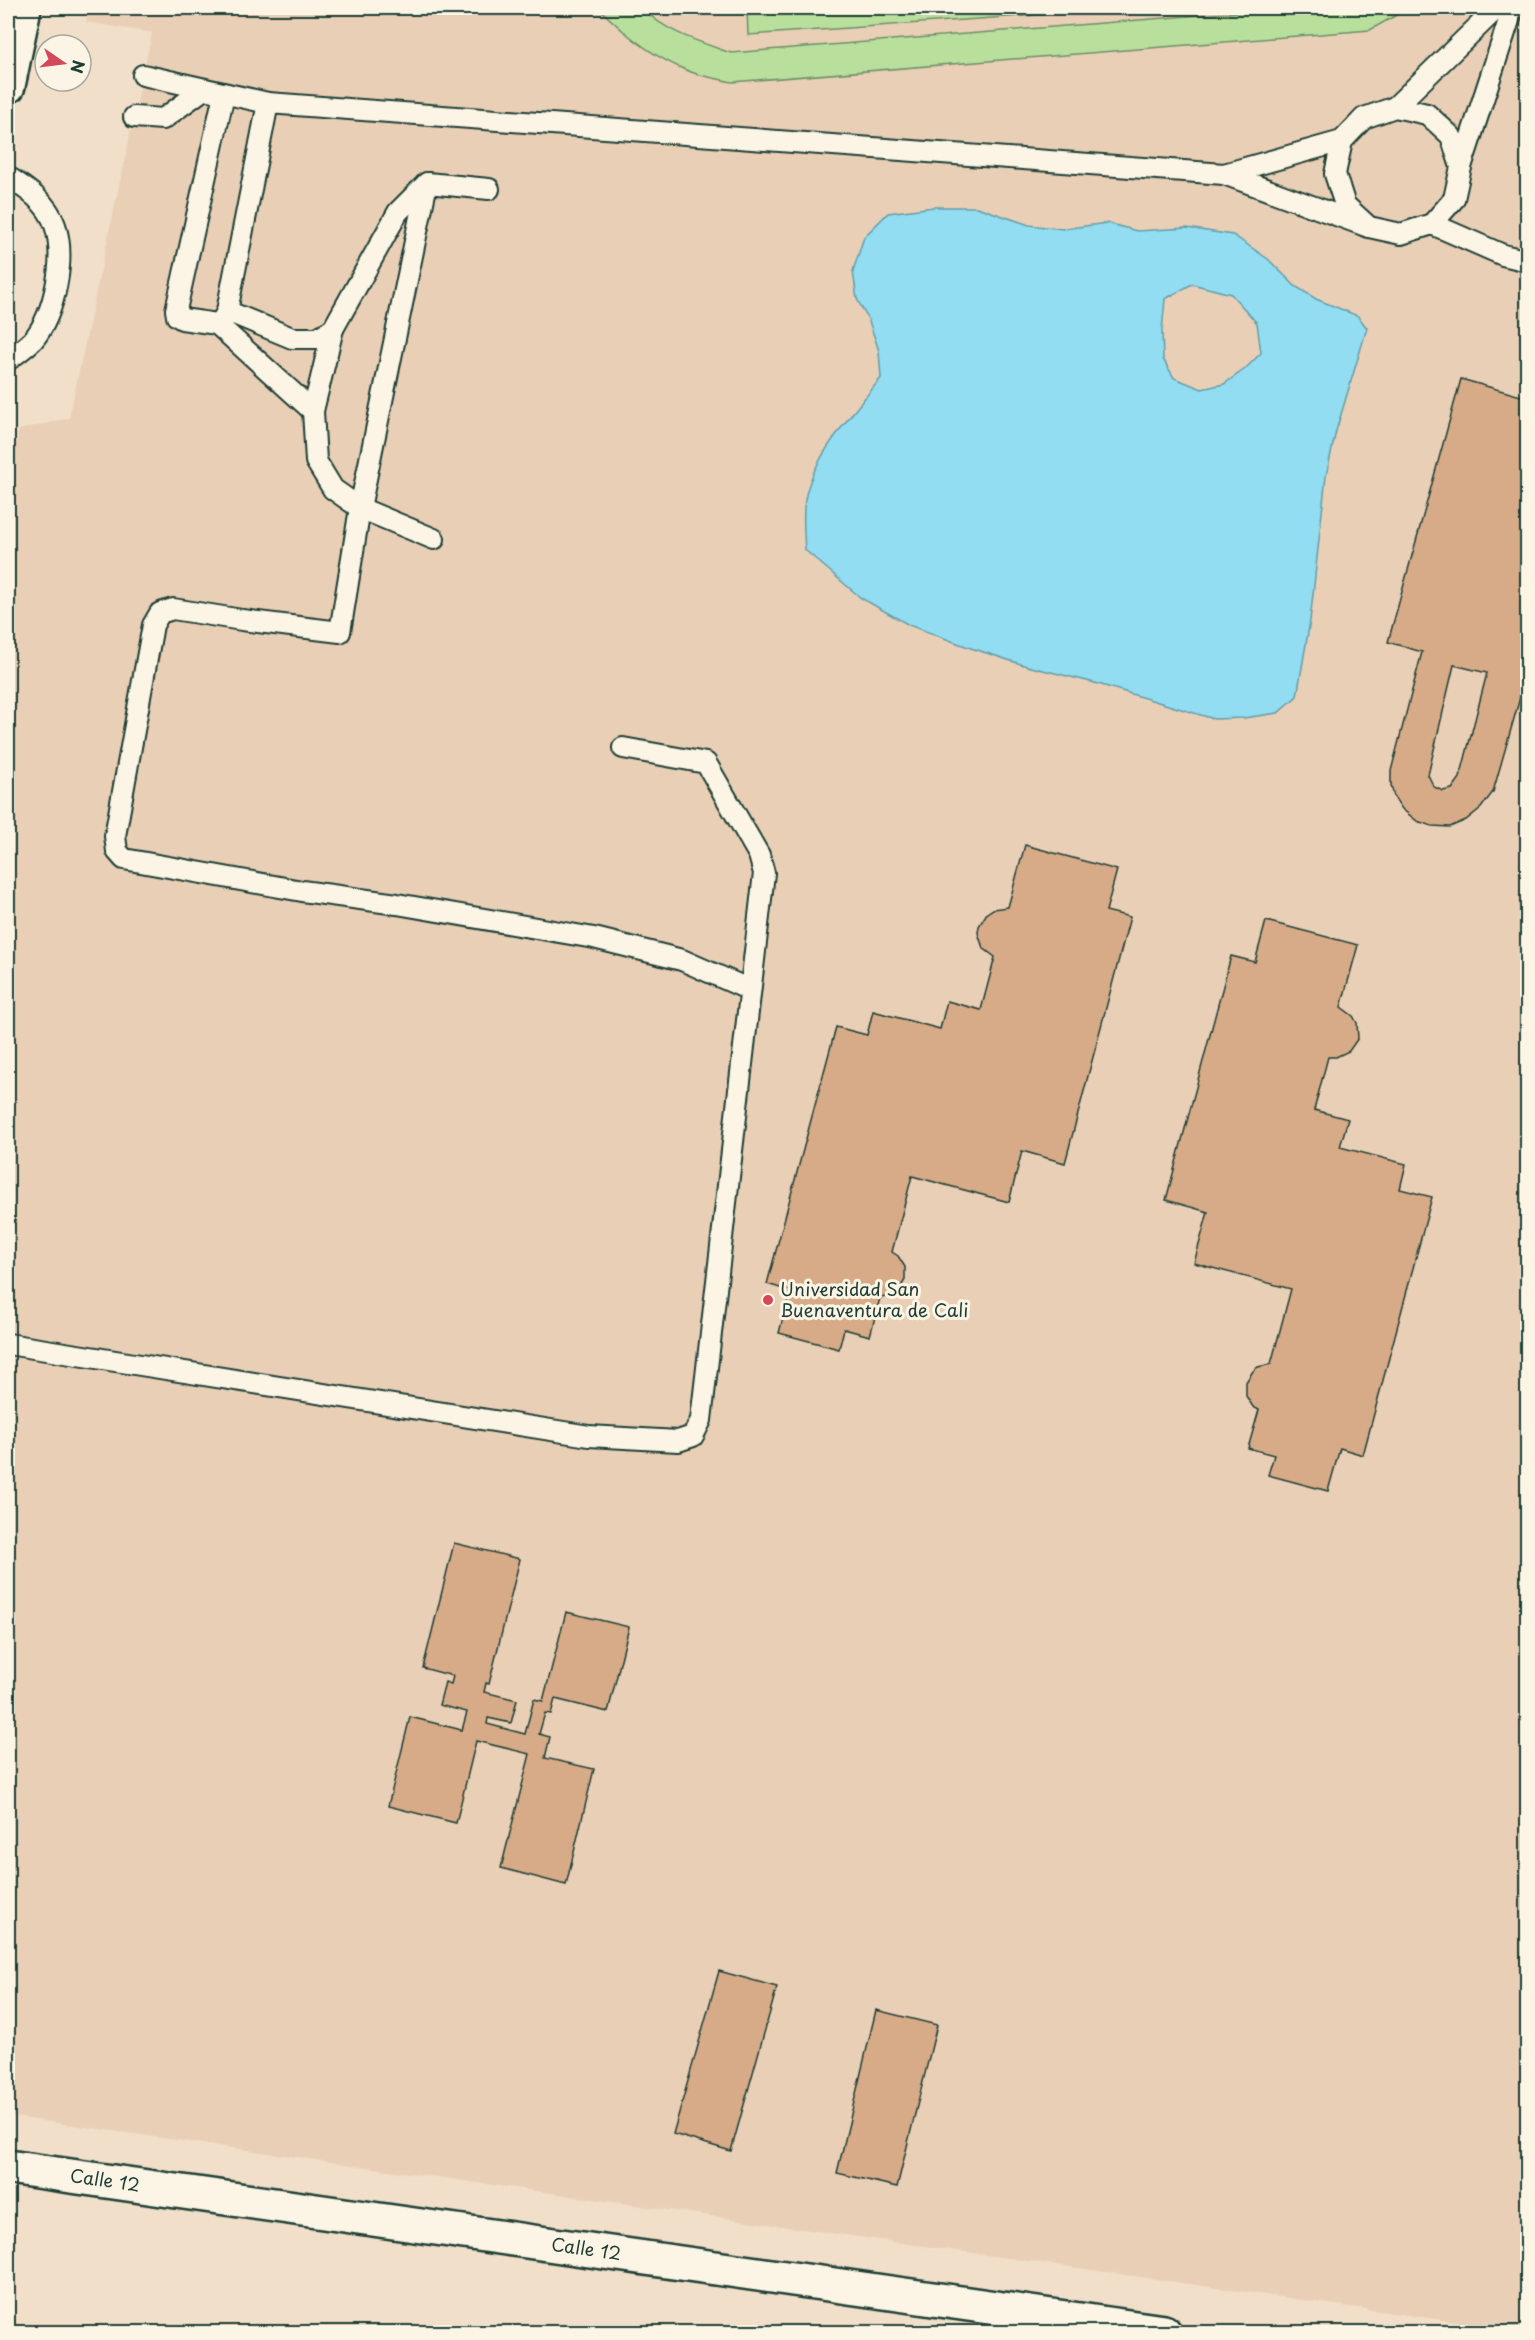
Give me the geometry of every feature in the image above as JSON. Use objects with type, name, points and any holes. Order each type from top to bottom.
[{"type":"street","points":[[8,86],[24,8]]},
{"type":"street","name":"Calle 12","points":[[8,2167],[1164,2332]]},
{"type":"lane","points":[[1224,174],[1342,141],[1364,118],[1395,107],[1497,8]]},
{"type":"lane","points":[[143,75],[268,103],[1224,174],[1369,227],[1401,234],[1432,224],[1454,199],[1461,167],[1513,8]]},
{"type":"lane","points":[[134,117],[163,119],[204,89]]},
{"type":"lane","points":[[224,94],[176,310],[177,316],[182,319],[222,317],[292,338],[317,338],[333,329]]},
{"type":"lane","points":[[222,317],[268,103]]},
{"type":"lane","points":[[1395,107],[1426,114],[1451,136],[1461,167]]},
{"type":"lane","points":[[1342,141],[1335,174],[1345,205],[1369,227]]},
{"type":"lane","points":[[8,177],[32,192],[45,207],[55,225],[60,252],[55,290],[49,313],[33,339],[8,360]]},
{"type":"lane","points":[[427,183],[489,189]]},
{"type":"lane","points":[[427,183],[398,212],[333,329],[313,411],[316,461],[333,489],[360,508],[434,539]]},
{"type":"lane","points":[[427,183],[360,508],[340,632],[173,609],[160,613],[153,625],[115,836],[117,851],[124,858],[200,873],[594,938],[682,960],[750,990]]},
{"type":"lane","points":[[1432,224],[1503,255],[1527,261]]},
{"type":"lane","points":[[222,317],[313,411]]},
{"type":"lane","points":[[8,1344],[589,1436],[678,1441],[693,1436],[701,1420],[764,873],[759,855],[706,763],[622,748]]},
{"type":"shaded area","name":"Universidad San Buenaventura de Cali","points":[[89,8],[1527,8],[1527,2332],[8,2116],[8,485],[19,430],[69,418],[152,33],[86,22]]},
{"type":"green space","points":[[599,8],[642,8],[672,30],[731,53],[1289,8],[1409,8],[1370,30],[732,82],[706,77],[678,67],[630,37]]},
{"type":"green space","points":[[747,8],[1137,8],[748,35]]},
{"type":"water","points":[[934,207],[977,207],[1029,225],[1063,229],[1107,223],[1137,231],[1187,228],[1233,235],[1268,259],[1295,286],[1316,299],[1358,316],[1367,328],[1336,431],[1326,476],[1310,621],[1297,696],[1278,713],[1244,718],[1214,719],[968,647],[909,625],[861,598],[805,550],[804,508],[813,473],[845,422],[881,378],[879,351],[869,321],[857,299],[853,271],[864,237],[888,213]],"holes":[[[1192,284],[1231,294],[1257,323],[1261,353],[1245,369],[1224,384],[1202,389],[1174,378],[1163,359],[1162,331],[1165,299]]]},
{"type":"building","points":[[1461,379],[1528,398],[1528,681],[1525,680],[1493,792],[1481,808],[1466,820],[1450,827],[1432,826],[1417,821],[1402,809],[1394,797],[1391,771],[1422,652],[1388,642]],"holes":[[[1454,665],[1487,673],[1460,778],[1452,789],[1443,791],[1434,787],[1428,775]]]},
{"type":"building","points":[[1025,845],[1117,870],[1106,911],[1130,917],[1065,1163],[1022,1151],[1009,1202],[912,1176],[892,1252],[898,1256],[905,1267],[905,1280],[898,1292],[892,1296],[880,1298],[870,1336],[844,1329],[839,1349],[779,1333],[790,1291],[767,1284],[836,1027],[867,1035],[873,1011],[940,1029],[947,1001],[981,1010],[995,957],[983,948],[978,933],[979,926],[987,913],[993,909],[1008,907]]},
{"type":"building","points":[[1266,921],[1358,945],[1341,1007],[1353,1016],[1357,1023],[1358,1038],[1349,1051],[1336,1057],[1328,1057],[1314,1110],[1348,1119],[1340,1147],[1406,1164],[1400,1189],[1432,1197],[1363,1455],[1340,1448],[1328,1491],[1268,1475],[1274,1455],[1248,1448],[1259,1410],[1253,1407],[1246,1396],[1246,1382],[1258,1367],[1271,1364],[1291,1289],[1194,1263],[1208,1212],[1166,1200],[1231,956],[1255,962]]},
{"type":"building","points":[[454,1543],[520,1559],[489,1684],[486,1683],[484,1692],[517,1700],[511,1723],[488,1718],[487,1724],[525,1734],[534,1699],[543,1701],[566,1612],[629,1627],[608,1712],[555,1699],[551,1714],[545,1713],[539,1734],[550,1737],[545,1758],[594,1769],[566,1885],[501,1868],[530,1754],[476,1741],[456,1823],[388,1806],[410,1717],[462,1730],[467,1712],[439,1705],[445,1682],[451,1684],[453,1676],[423,1668]]},
{"type":"building","points":[[719,1971],[777,1987],[731,2151],[673,2134]]},
{"type":"building","points":[[876,2010],[937,2025],[897,2187],[837,2173]]},
{"type":"place","name":"Universidad San Buenaventura de Cali","points":[[768,1300]]}]
